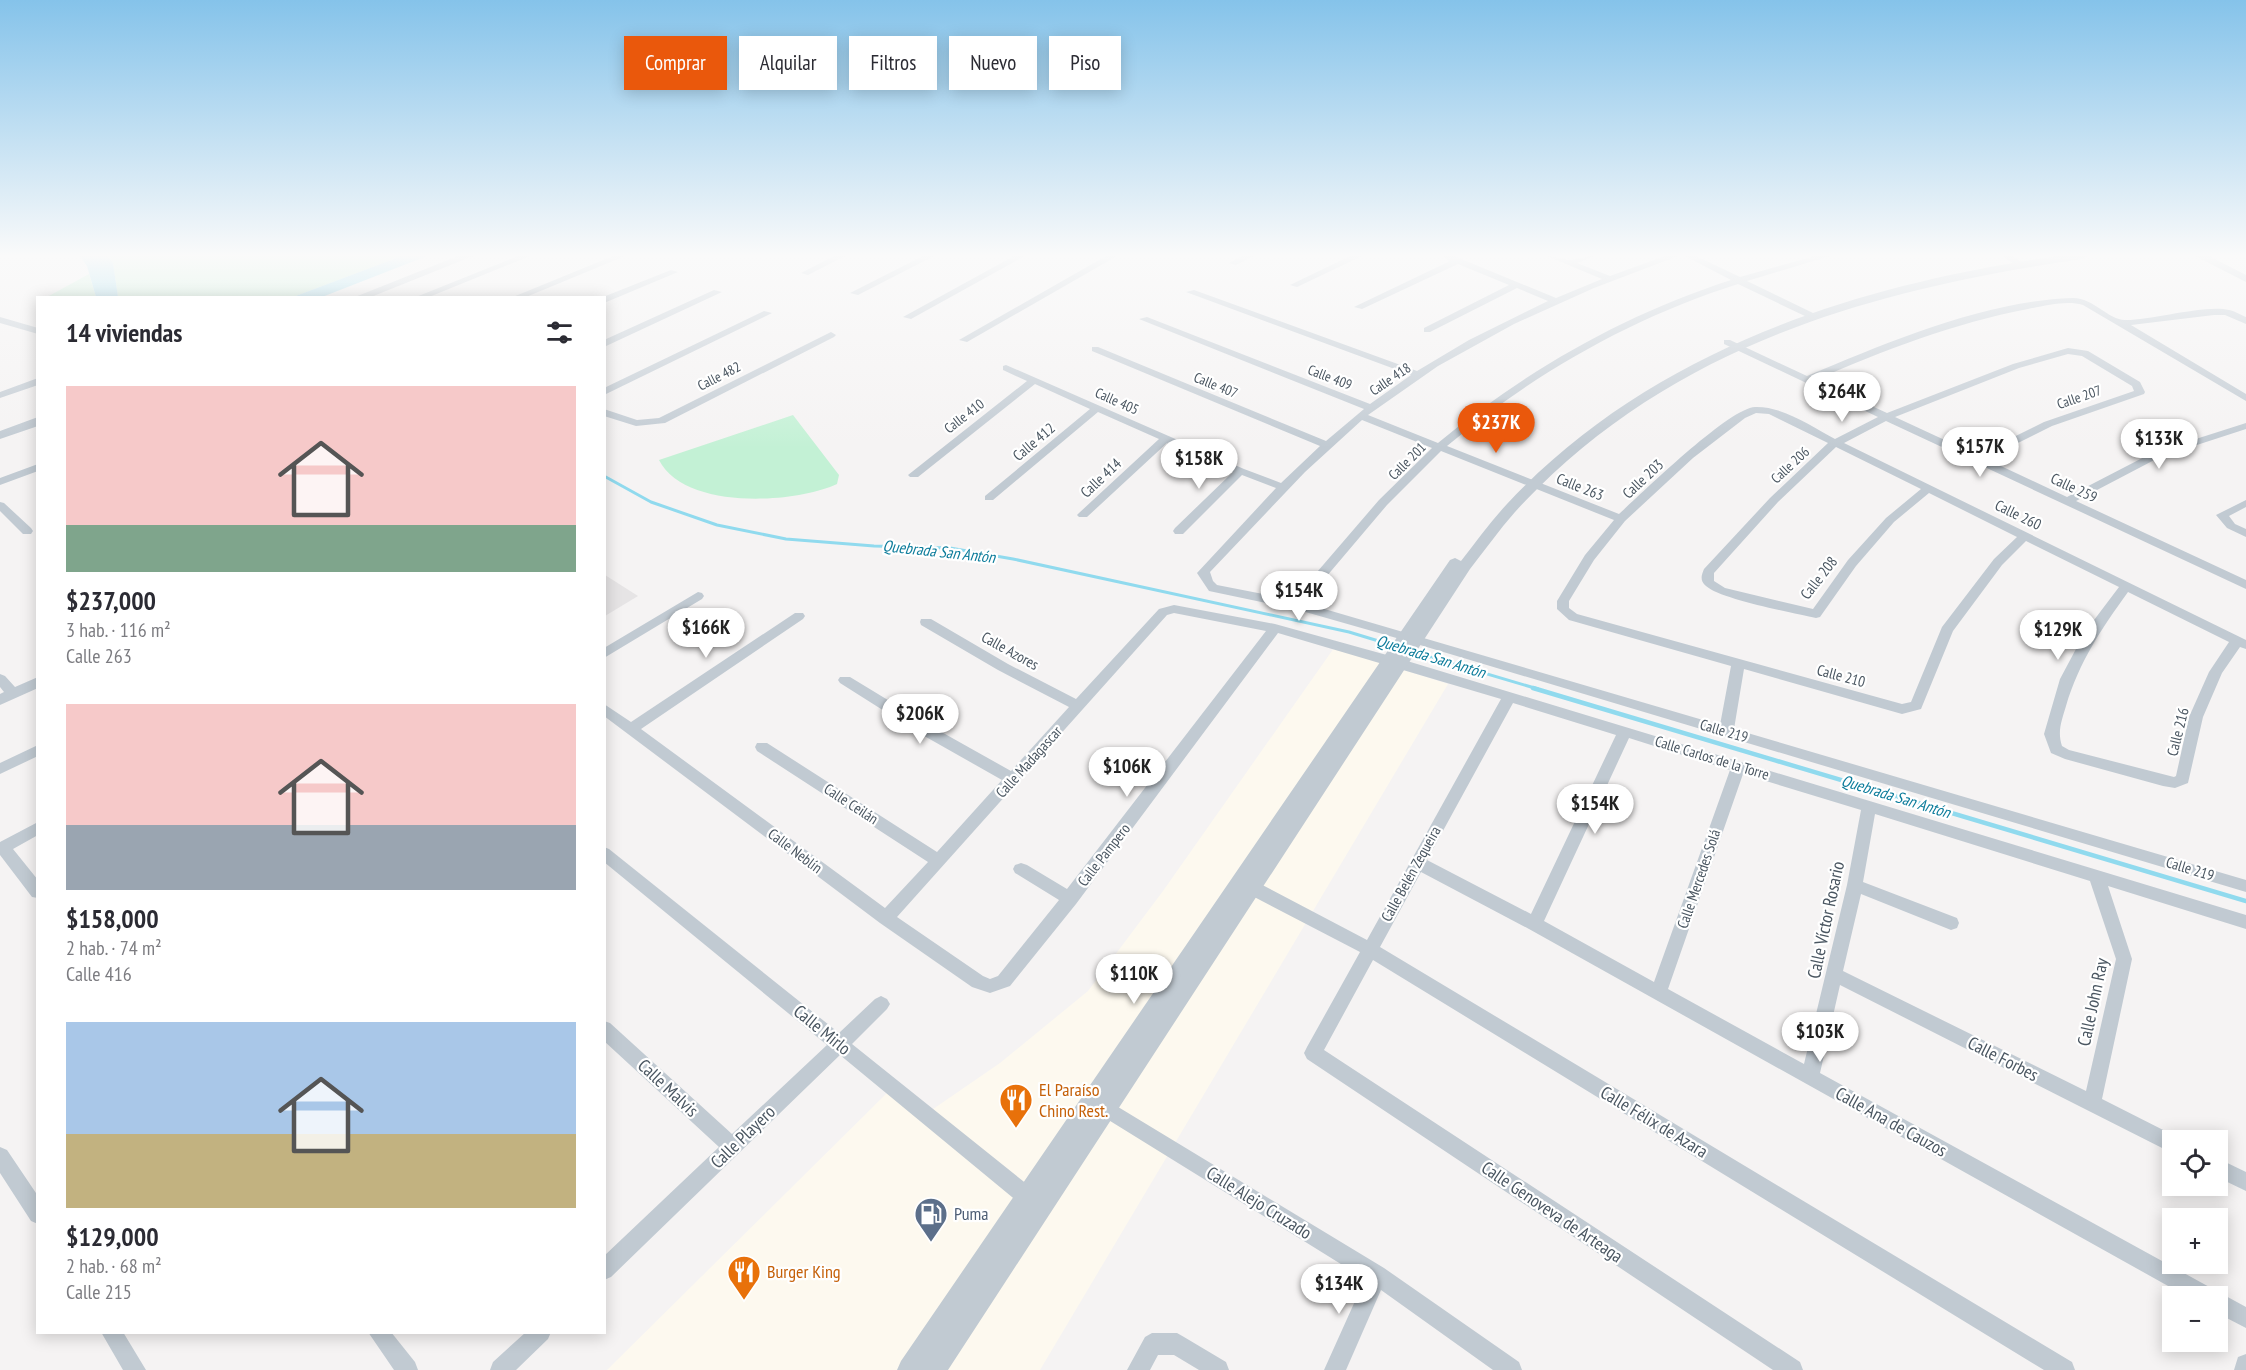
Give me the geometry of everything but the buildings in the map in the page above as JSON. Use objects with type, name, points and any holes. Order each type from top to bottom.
[{"type":"street","points":[[0,320],[36,330]]},
{"type":"street","points":[[606,343],[656,320]]},
{"type":"street","points":[[606,391],[753,320]]},
{"type":"street","points":[[964,340],[1000,320]]},
{"type":"street","name":"Calle 409","points":[[1146,320],[1372,408]]},
{"type":"street","points":[[1268,320],[1419,375]]},
{"type":"street","points":[[1427,330],[1447,320]]},
{"type":"street","name":"Calle 418","points":[[1204,578],[1206,568],[1283,487],[1361,416],[1419,375],[1482,336],[1514,320]]},
{"type":"street","name":"Calle 201","points":[[1296,605],[1331,562],[1440,447],[1506,396],[1550,367],[1641,320]]},
{"type":"street","points":[[910,1370],[1033,1201],[1099,1105],[1411,638],[1482,527],[1530,483],[1578,433],[1628,397],[1668,373],[1789,320]]},
{"type":"street","points":[[1806,380],[1918,334],[1966,320]]},
{"type":"street","points":[[2113,320],[2246,398]]},
{"type":"street","points":[[2120,324],[2152,320]]},
{"type":"street","name":"Calle 482","points":[[606,413],[636,423],[661,421],[831,335]]},
{"type":"street","name":"Calle 259","points":[[1731,344],[2246,585]]},
{"type":"street","name":"Calle 407","points":[[1095,349],[1327,445]]},
{"type":"street","name":"Calle 207","points":[[1976,460],[2048,424],[2140,392],[2136,384],[2085,353],[2068,351],[2060,353]]},
{"type":"street","name":"Calle 206","points":[[1709,584],[1708,572],[1774,500],[1835,443],[1885,417],[1962,385],[2060,353]]},
{"type":"street","name":"Calle 405","points":[[1006,368],[1240,471],[1283,487]]},
{"type":"street","name":"Calle 410","points":[[914,475],[1033,381]]},
{"type":"street","points":[[1,394],[36,382]]},
{"type":"street","name":"Calle 412","points":[[989,498],[1097,408]]},
{"type":"street","name":"Calle 260","points":[[1741,416],[1754,410],[1771,411],[2242,643]]},
{"type":"street","name":"Calle 263","points":[[1361,416],[1621,519]]},
{"type":"street","name":"Calle 203","points":[[1563,609],[1563,601],[1589,558],[1621,519],[1689,456],[1741,416]]},
{"type":"street","points":[[0,435],[36,422]]},
{"type":"street","points":[[2067,501],[2156,455],[2246,426]]},
{"type":"street","name":"Calle 414","points":[[1083,515],[1166,438]]},
{"type":"street","points":[[0,482],[36,468]]},
{"type":"street","points":[[1179,531],[1240,471]]},
{"type":"street","name":"Calle 208","points":[[1709,584],[1721,591],[1816,614],[1852,563],[1890,520],[1929,488]]},
{"type":"street","points":[[2246,503],[2222,515],[2231,526],[2246,533]]},
{"type":"street","points":[[0,505],[27,531]]},
{"type":"street","name":"Calle 210","points":[[1563,609],[1573,617],[1902,709],[1916,706],[1947,630],[1998,562],[2025,535]]},
{"type":"street","name":"Calle 219","points":[[1204,578],[1213,588],[1296,605],[1411,638],[2246,886]]},
{"type":"street","name":"Calle 216","points":[[2126,586],[2090,635],[2067,678],[2051,734],[2056,749],[2065,754],[2163,781],[2175,783],[2183,779],[2196,717],[2216,672],[2242,643]]},
{"type":"street","points":[[606,653],[698,596]]},
{"type":"street","name":"Calle Carlos de la Torre","points":[[1173,609],[1186,609],[1275,628],[1395,662],[2246,922]]},
{"type":"street","name":"Calle Madagascar","points":[[886,918],[1162,612],[1173,609]]},
{"type":"street","points":[[631,729],[799,616]]},
{"type":"street","name":"Calle Azores","points":[[926,622],[1003,667],[1079,706]]},
{"type":"street","name":"Calle Pampero","points":[[990,986],[1004,981],[1070,899],[1275,628]]},
{"type":"street","points":[[1726,732],[1738,665]]},
{"type":"street","points":[[0,679],[14,694]]},
{"type":"street","points":[[845,680],[924,729],[1013,779]]},
{"type":"street","points":[[0,700],[36,683]]},
{"type":"street","name":"Calle Belén Zequeira","points":[[1313,1053],[1510,696]]},
{"type":"street","name":"Calle Neblín","points":[[606,710],[886,918],[978,982],[990,986]]},
{"type":"street","points":[[1535,924],[1625,731]]},
{"type":"street","name":"Calle Ceilán","points":[[762,747],[939,861]]},
{"type":"street","points":[[0,769],[36,751]]},
{"type":"street","name":"Calle Mercedes Solá","points":[[1659,992],[1739,766]]},
{"type":"street","name":"Calle Víctor Rosario","points":[[1810,1077],[1855,885],[1869,806]]},
{"type":"street","points":[[36,829],[2,848],[36,890]]},
{"type":"street","name":"Calle Mirlo","points":[[606,855],[1033,1201]]},
{"type":"street","name":"Calle Ana de Cauzos","points":[[1418,861],[2188,1286]]},
{"type":"street","points":[[1021,869],[1070,899]]},
{"type":"street","name":"Calle John Ray","points":[[2091,1103],[2124,959],[2097,877]]},
{"type":"street","name":"Calle Félix de Azara","points":[[1246,885],[1369,949],[2064,1370]]},
{"type":"street","points":[[1855,885],[1951,923]]},
{"type":"street","name":"Calle Forbes","points":[[1834,974],[2162,1139]]},
{"type":"street","name":"Calle Playero","points":[[606,1268],[880,1004]]},
{"type":"street","name":"Calle Malvis","points":[[606,1031],[732,1147]]},
{"type":"street","name":"Calle Genoveva de Arteaga","points":[[1313,1053],[1792,1370]]},
{"type":"street","name":"Calle Alejo Cruzado","points":[[1099,1105],[1377,1275],[1511,1370]]},
{"type":"street","points":[[2,1163],[36,1211]]},
{"type":"street","points":[[2228,1173],[2246,1182]]},
{"type":"street","points":[[933,1370],[1033,1201]]},
{"type":"street","points":[[1335,1370],[1377,1275]]},
{"type":"street","points":[[2228,1308],[2246,1318]]},
{"type":"street","points":[[112,1334],[135,1370]]},
{"type":"street","points":[[380,1334],[407,1370]]},
{"type":"street","points":[[501,1370],[539,1334]]},
{"type":"street","points":[[1138,1370],[1152,1344],[1177,1344],[1218,1370]]},
{"type":"street","points":[[2245,1370],[2246,1365]]},
{"type":"shaded area","points":[[606,576],[638,596],[606,615]]},
{"type":"shaded area","points":[[1334,648],[1448,684],[1040,1370],[607,1370],[890,1090],[923,1116],[1000,1063],[1088,991],[1163,891]]},
{"type":"green space","points":[[793,415],[839,475],[837,484],[795,496],[741,498],[715,495],[691,488],[672,476],[659,460]]},
{"type":"waterway","name":"Quebrada San Antón","points":[[606,477],[651,502],[717,525],[786,539],[874,546],[950,548],[1013,559],[1349,632],[1395,646]]},
{"type":"waterway","name":"Quebrada San Antón","points":[[1413,652],[1538,689]]},
{"type":"waterway","name":"Quebrada San Antón","points":[[1533,688],[2246,901]]},
{"type":"place","name":"El Paraíso Chino Rest.","points":[[1016,1129]]},
{"type":"place","name":"Puma","points":[[931,1243]]},
{"type":"place","name":"Burger King","points":[[744,1301]]}]
